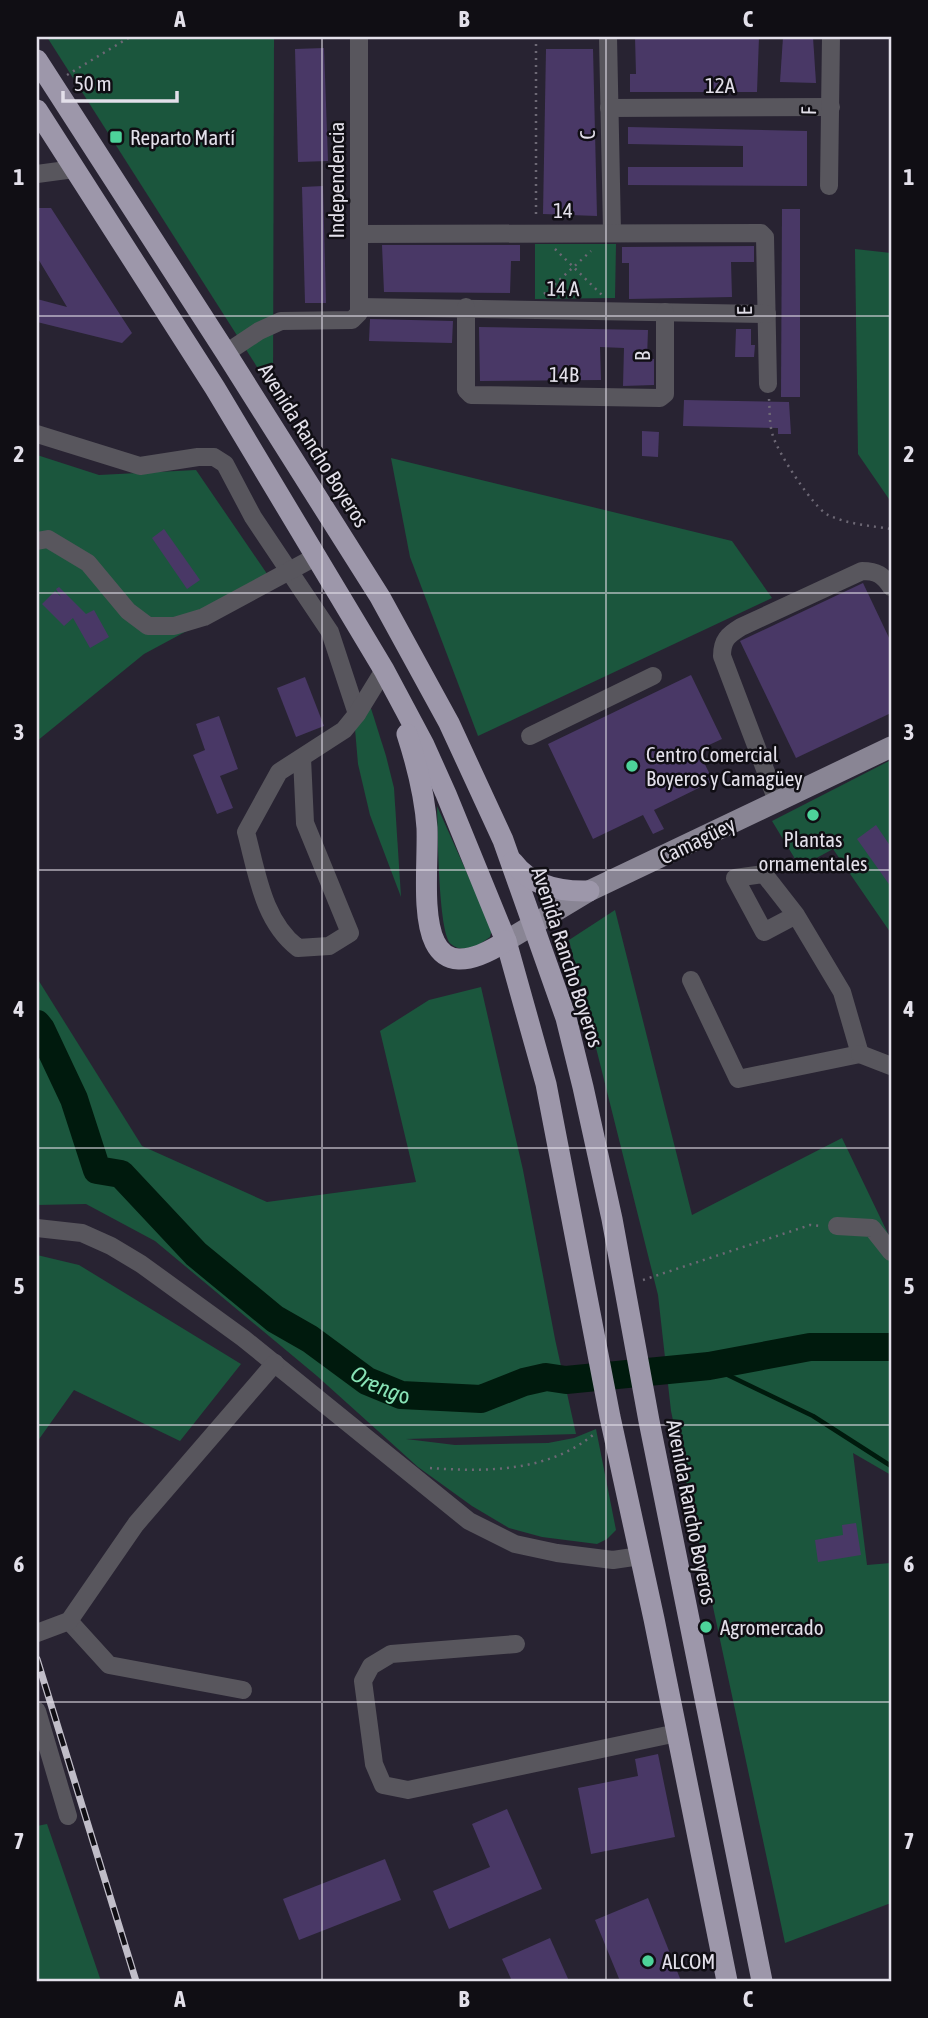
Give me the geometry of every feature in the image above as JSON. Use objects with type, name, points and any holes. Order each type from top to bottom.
[{"type":"highway","name":"Avenida Rancho Boyeros","points":[[37,60],[380,597],[449,723],[503,839],[566,1018],[583,1087],[625,1286],[649,1421],[762,1981]]},
{"type":"highway","points":[[37,110],[215,388],[384,670],[424,745],[506,940],[546,1084],[610,1417],[727,1981]]},
{"type":"highway","points":[[384,670],[407,731],[424,799],[428,921],[434,943],[445,955],[462,960],[481,955],[506,940]]},
{"type":"highway","points":[[503,839],[510,858],[529,878],[555,889],[589,891]]},
{"type":"main road","name":"Camagüey","points":[[506,940],[589,891],[891,747]]},
{"type":"street","name":"Independencia","points":[[356,314],[359,234],[359,37]]},
{"type":"street","name":"C","points":[[608,37],[612,232]]},
{"type":"street","name":"F","points":[[830,186],[831,37]]},
{"type":"street","name":"12A","points":[[609,108],[831,107]]},
{"type":"street","points":[[37,174],[74,169]]},
{"type":"street","name":"14","points":[[359,234],[761,233],[765,237]]},
{"type":"street","name":"E","points":[[765,237],[768,384]]},
{"type":"street","name":"14 A","points":[[226,353],[259,331],[281,321],[356,314],[466,307],[767,314]]},
{"type":"street","name":"14B","points":[[466,307],[466,390],[471,395],[660,398]]},
{"type":"street","name":"B","points":[[660,398],[665,394],[665,312]]},
{"type":"street","points":[[37,434],[140,466],[214,457],[225,464],[253,517],[330,632],[357,714]]},
{"type":"street","points":[[37,541],[48,539],[88,563],[128,611],[148,625],[174,626],[204,617],[317,556]]},
{"type":"street","points":[[777,801],[722,656],[722,644],[728,635],[741,627],[863,571],[882,575],[891,587]]},
{"type":"street","points":[[302,758],[306,823],[350,933],[329,946],[298,948],[283,936],[263,897],[246,832],[279,772],[344,730],[384,670]]},
{"type":"street","points":[[530,736],[653,676]]},
{"type":"street","points":[[796,915],[842,992],[860,1054]]},
{"type":"street","points":[[691,980],[738,1079],[860,1054],[891,1066]]},
{"type":"street","points":[[837,1226],[872,1228],[889,1243]]},
{"type":"street","points":[[37,1228],[82,1233],[111,1246],[141,1265],[275,1363],[469,1521],[515,1544],[557,1553],[613,1560],[640,1556]]},
{"type":"street","points":[[37,1633],[69,1621],[136,1524],[275,1363]]},
{"type":"street","points":[[69,1621],[109,1665],[243,1690]]},
{"type":"street","points":[[516,1644],[391,1654],[370,1665],[363,1681],[374,1764],[383,1784],[408,1790],[677,1733]]},
{"type":"street","points":[[37,1711],[68,1816]]},
{"type":"path","points":[[52,84],[130,37]]},
{"type":"path","points":[[536,37],[537,232],[618,311]]},
{"type":"path","points":[[526,310],[612,232]]},
{"type":"path","points":[[768,384],[773,435],[784,459],[805,490],[826,514],[891,530]]},
{"type":"path","points":[[625,1286],[810,1225],[837,1226]]},
{"type":"path","points":[[430,1468],[516,1468],[554,1457],[573,1447],[592,1436],[610,1417]]},
{"type":"green space","points":[[47,37],[274,37],[273,392]]},
{"type":"green space","points":[[535,244],[616,244],[615,298],[535,299]]},
{"type":"green space","points":[[855,249],[891,253],[891,502],[858,454]]},
{"type":"green space","points":[[37,455],[99,475],[196,470],[274,584],[144,654],[37,741]]},
{"type":"green space","points":[[391,458],[732,541],[772,598],[478,736],[410,557]]},
{"type":"green space","points":[[369,702],[394,788],[401,897],[370,815],[358,764],[355,729]]},
{"type":"green space","points":[[891,760],[891,939],[890,932],[833,849],[800,867],[772,821]]},
{"type":"green space","points":[[437,806],[492,929],[490,937],[471,948],[461,949],[451,944],[443,921]]},
{"type":"green space","points":[[615,910],[692,1215],[842,1138],[891,1240],[891,1475],[853,1453],[867,1565],[891,1563],[891,1903],[785,1943],[671,1411],[658,1295],[569,940]]},
{"type":"green space","points":[[37,978],[142,1146],[267,1202],[416,1182],[380,1031],[429,1000],[481,987],[523,1170],[576,1434],[406,1439],[455,1445],[548,1443],[574,1438],[596,1429],[616,1530],[597,1544],[542,1537],[509,1528],[472,1506],[418,1467],[317,1376],[155,1241],[86,1204],[37,1205]]},
{"type":"green space","points":[[37,1255],[79,1265],[241,1364],[180,1441],[74,1390],[37,1442]]},
{"type":"green space","points":[[47,1824],[101,1981],[37,1981],[37,1826]]},
{"type":"building","points":[[635,37],[759,37],[757,92],[630,92],[630,74],[636,74]]},
{"type":"building","points":[[783,37],[813,37],[816,83],[780,82]]},
{"type":"building","points":[[324,48],[328,161],[298,162],[295,49]]},
{"type":"building","points":[[546,49],[593,49],[597,216],[543,214]]},
{"type":"building","points":[[628,127],[807,131],[807,186],[628,185],[628,167],[743,167],[743,146],[628,144]]},
{"type":"building","points":[[323,186],[326,303],[305,303],[302,187]]},
{"type":"building","points":[[37,208],[51,208],[132,333],[122,343],[37,322],[37,299],[67,307],[37,257]]},
{"type":"building","points":[[782,209],[800,209],[800,397],[781,397]]},
{"type":"building","points":[[382,245],[520,245],[520,261],[511,261],[510,293],[384,292]]},
{"type":"building","points":[[754,246],[754,262],[731,262],[732,297],[629,299],[629,263],[622,263],[622,247]]},
{"type":"building","points":[[370,319],[453,321],[452,343],[369,341]]},
{"type":"building","points":[[479,327],[648,330],[647,358],[654,359],[654,385],[623,386],[624,348],[600,347],[601,380],[480,381]]},
{"type":"building","points":[[736,329],[751,329],[751,345],[755,345],[754,357],[735,357]]},
{"type":"building","points":[[684,400],[789,402],[791,434],[778,434],[778,428],[683,426]]},
{"type":"building","points":[[642,431],[659,432],[658,457],[642,456]]},
{"type":"building","points":[[164,529],[200,580],[187,589],[152,538]]},
{"type":"building","points":[[863,583],[891,642],[891,713],[796,758],[740,641]]},
{"type":"building","points":[[59,587],[86,614],[94,610],[109,637],[90,648],[73,618],[64,626],[42,604],[55,591],[61,597],[56,589]]},
{"type":"building","name":"Centro Comercial Boyeros y Camagüey","points":[[691,675],[722,739],[698,750],[713,781],[654,810],[664,829],[653,834],[643,815],[593,839],[548,744]]},
{"type":"building","points":[[305,677],[324,726],[296,737],[277,688]]},
{"type":"building","points":[[219,716],[238,769],[220,776],[233,808],[217,814],[193,755],[205,750],[196,724]]},
{"type":"building","points":[[876,825],[891,847],[891,887],[857,839]]},
{"type":"building","points":[[856,1523],[861,1555],[818,1562],[815,1540],[843,1535],[842,1525]]},
{"type":"building","points":[[658,1754],[675,1837],[591,1854],[578,1788],[638,1776],[635,1759]]},
{"type":"building","points":[[507,1809],[542,1889],[449,1929],[433,1891],[490,1867],[472,1824]]},
{"type":"building","points":[[385,1859],[401,1900],[299,1940],[283,1899]]},
{"type":"building","points":[[648,1898],[681,1981],[620,1981],[595,1920]]},
{"type":"building","points":[[550,1938],[569,1981],[512,1981],[502,1959]]},
{"type":"waterway","name":"Orengo","points":[[37,1024],[74,1099],[97,1170],[121,1174],[196,1254],[275,1319],[310,1339],[367,1381],[401,1395],[481,1399],[524,1382],[546,1377],[566,1380],[709,1366],[810,1347],[891,1347]]},
{"type":"waterway","points":[[709,1366],[813,1416],[891,1466]]},
{"type":"railway","points":[[37,1659],[136,1981]]},
{"type":"place","name":"Reparto Martí","points":[[116,137]]},
{"type":"place","name":"Centro Comercial Boyeros y Camagüey","points":[[632,766]]},
{"type":"place","name":"Plantas ornamentales","points":[[813,815]]},
{"type":"place","name":"Agromercado","points":[[706,1627]]},
{"type":"place","name":"ALCOM","points":[[648,1961]]}]
